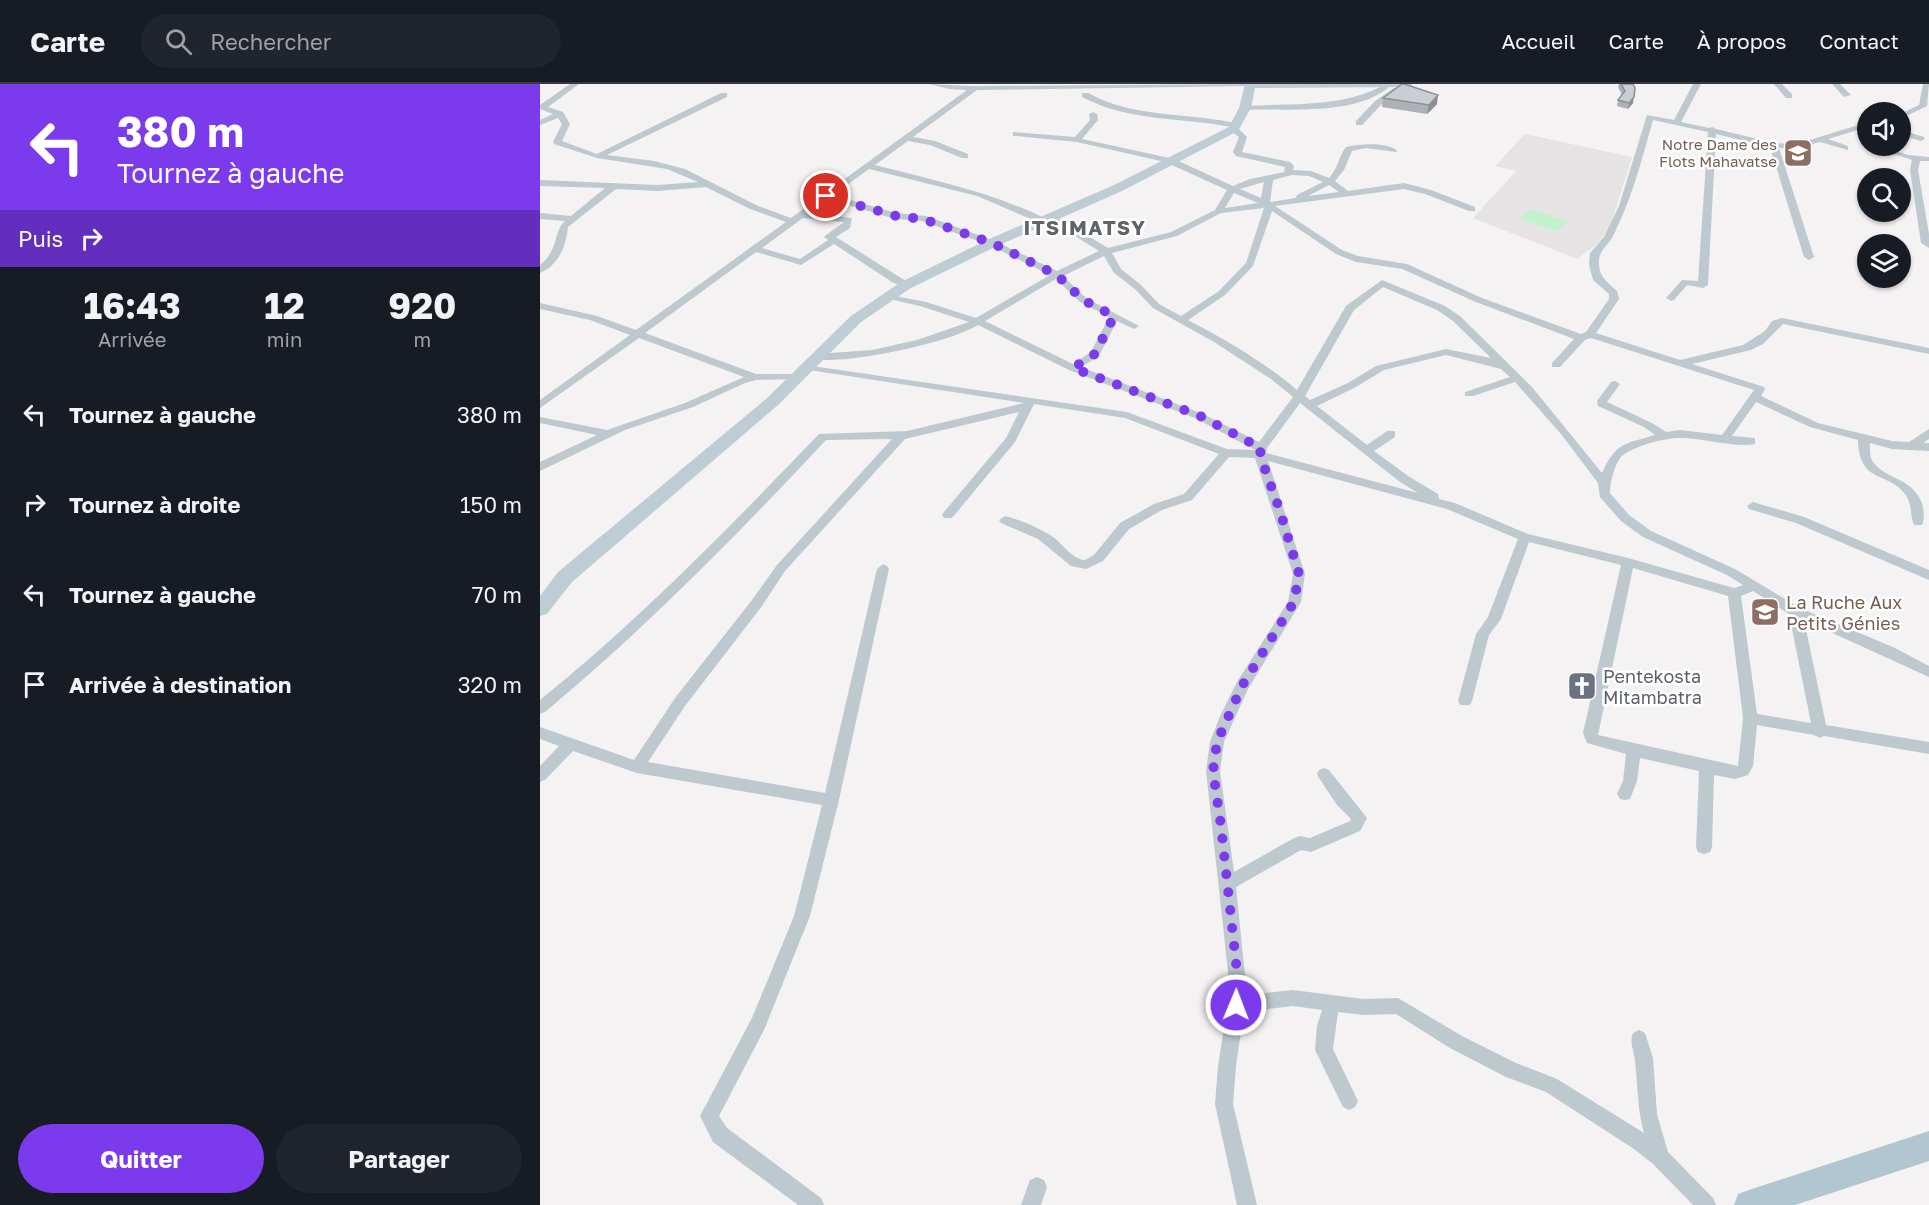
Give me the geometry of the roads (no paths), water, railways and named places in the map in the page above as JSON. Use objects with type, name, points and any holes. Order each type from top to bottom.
[{"type":"main road","points":[[1749,1205],[1929,1146]]},
{"type":"street","points":[[542,107],[575,84]]},
{"type":"street","points":[[933,84],[949,87],[1086,91],[1196,85],[1408,84]]},
{"type":"street","points":[[1245,108],[1278,105],[1300,107],[1354,100],[1374,94],[1384,88],[1384,84]]},
{"type":"street","points":[[1359,123],[1373,107],[1403,84]]},
{"type":"street","points":[[1676,123],[1697,84]]},
{"type":"street","points":[[1778,84],[1789,96]]},
{"type":"street","points":[[1836,84],[1847,95]]},
{"type":"street","points":[[1911,112],[1923,106],[1927,84]]},
{"type":"street","points":[[540,609],[565,577],[772,402],[856,319],[906,285],[992,243],[1118,189],[1235,127],[1245,108],[1250,85]]},
{"type":"street","points":[[540,405],[907,138],[974,86]]},
{"type":"street","points":[[1077,101],[1086,91]]},
{"type":"street","points":[[1086,91],[1107,106],[1235,127],[1243,137],[1237,152],[1239,154],[1287,164],[1290,166],[1288,171]]},
{"type":"street","points":[[598,156],[724,95]]},
{"type":"street","points":[[542,107],[560,114],[566,124],[557,142],[598,156],[652,164],[686,173],[753,207],[792,221]]},
{"type":"street","points":[[540,123],[560,114]]},
{"type":"street","points":[[1077,140],[1094,120],[1093,114]]},
{"type":"street","points":[[1556,365],[1586,336],[1614,300],[1614,293],[1598,280],[1594,266],[1595,253],[1608,238],[1623,206],[1650,117],[1712,129],[1774,145],[1798,146],[1857,127]]},
{"type":"street","points":[[1671,298],[1684,282],[1703,285],[1712,129]]},
{"type":"street","points":[[1016,134],[1077,140],[1170,161],[1267,204],[1339,252],[1356,259],[1404,266],[1479,300],[1586,336],[1760,389],[1725,438]]},
{"type":"street","points":[[1911,136],[1921,139]]},
{"type":"street","points":[[907,138],[932,143],[965,156]]},
{"type":"street","points":[[1818,138],[1845,148]]},
{"type":"street","points":[[1774,145],[1809,257]]},
{"type":"street","points":[[1288,203],[1330,181],[1342,167],[1342,158],[1349,149],[1366,146],[1393,150]]},
{"type":"street","points":[[1909,156],[1929,159]]},
{"type":"street","points":[[1916,158],[1914,170],[1926,243],[1929,245]]},
{"type":"street","points":[[868,166],[982,195],[1022,209],[1106,250],[1117,271],[1138,287],[1156,306],[1275,377],[1404,479],[1451,506]]},
{"type":"street","points":[[1219,211],[1221,202],[1232,190],[1247,182],[1269,179],[1288,171],[1315,174],[1330,181],[1347,194]]},
{"type":"street","points":[[1181,320],[1222,293],[1250,264],[1267,204],[1269,179]]},
{"type":"street","points":[[540,183],[615,184],[657,188],[707,184]]},
{"type":"street","points":[[540,270],[555,259],[560,250],[564,226],[615,184]]},
{"type":"street","points":[[540,467],[607,434],[689,405],[755,376],[919,343],[967,328],[1057,275],[1106,250],[1174,234],[1219,211],[1404,186],[1428,192],[1472,209]]},
{"type":"street","points":[[826,196],[896,216],[923,219],[992,243],[1057,275],[1083,300],[1134,326]]},
{"type":"street","points":[[801,215],[849,220],[847,226],[829,237],[847,246],[885,276],[906,285]]},
{"type":"street","points":[[540,216],[571,219]]},
{"type":"street","points":[[755,249],[801,262],[834,240]]},
{"type":"street","points":[[1260,452],[1299,396],[1350,308],[1382,283],[1450,313],[1517,378],[1565,432],[1604,483]]},
{"type":"street","points":[[888,296],[933,306],[979,322],[1073,368],[1200,416],[1260,452],[1451,506],[1525,537],[1628,561],[1734,593],[1752,587]]},
{"type":"street","points":[[540,306],[593,318],[640,333],[755,376]]},
{"type":"street","points":[[1073,368],[1095,354],[1114,316]]},
{"type":"street","points":[[1679,363],[1742,349],[1758,342],[1772,331],[1776,322],[1782,321],[1929,351]]},
{"type":"street","points":[[1309,405],[1352,385],[1380,368],[1446,352],[1486,360],[1505,368]]},
{"type":"street","points":[[807,367],[1029,403],[1139,418],[1226,453],[1260,452]]},
{"type":"street","points":[[1469,394],[1517,378]]},
{"type":"street","points":[[1616,384],[1602,404],[1648,425],[1664,436]]},
{"type":"street","points":[[1754,397],[1804,421],[1892,445],[1929,447]]},
{"type":"street","points":[[540,708],[634,629],[722,544],[823,437],[901,436],[1029,403]]},
{"type":"street","points":[[948,515],[1011,439],[1029,403]]},
{"type":"street","points":[[540,420],[607,434]]},
{"type":"street","points":[[1913,445],[1929,433]]},
{"type":"street","points":[[1368,450],[1391,434]]},
{"type":"street","points":[[1751,441],[1680,434],[1664,436],[1631,446],[1616,455],[1604,483],[1604,494],[1625,518],[1647,534],[1731,572],[1752,587],[1795,611],[1890,652],[1929,672]]},
{"type":"street","points":[[636,767],[686,694],[757,603],[781,568],[901,436]]},
{"type":"street","points":[[1864,438],[1866,458],[1871,466],[1910,491],[1919,506],[1918,522]]},
{"type":"street","points":[[1247,1205],[1224,1104],[1227,1066],[1239,990],[1213,771],[1217,742],[1242,686],[1294,602],[1299,574],[1260,452]]},
{"type":"street","points":[[1005,520],[1035,532],[1054,543],[1081,565],[1089,564],[1097,559],[1124,526],[1157,507],[1181,502],[1188,497],[1226,453]]},
{"type":"street","points":[[1753,506],[1800,520],[1929,574]]},
{"type":"street","points":[[1465,701],[1483,634],[1494,619],[1525,537]]},
{"type":"street","points":[[1628,561],[1590,733],[1592,739],[1598,742],[1735,773],[1743,771],[1750,718],[1734,593]]},
{"type":"street","points":[[814,1205],[720,1135],[709,1116],[758,1024],[802,916],[831,800],[883,569]]},
{"type":"street","points":[[1795,611],[1820,732]]},
{"type":"street","points":[[1750,718],[1820,732],[1929,748]]},
{"type":"street","points":[[540,733],[636,767],[831,800]]},
{"type":"street","points":[[540,776],[569,744]]},
{"type":"street","points":[[1625,794],[1630,782],[1634,750]]},
{"type":"street","points":[[1704,847],[1707,767]]},
{"type":"street","points":[[1228,883],[1300,843],[1311,845],[1356,826],[1359,818],[1342,800],[1324,774]]},
{"type":"street","points":[[1236,1005],[1293,998],[1363,1007],[1398,1006],[1456,1042],[1512,1071],[1551,1085],[1660,1157],[1706,1205]]},
{"type":"street","points":[[1332,1004],[1326,1026],[1324,1050],[1349,1101]]},
{"type":"street","points":[[1639,1039],[1644,1058],[1648,1114],[1660,1157]]},
{"type":"place","name":"Notre Dame des Flots Mahavatse","points":[[1798,153]]},
{"type":"place","name":"La Ruche Aux Petits Génies","points":[[1765,612]]},
{"type":"place","name":"Pentekosta Mitambatra","points":[[1582,686]]},
{"type":"district","name":"ITSIMATSY","points":[[1085,227]]}]
